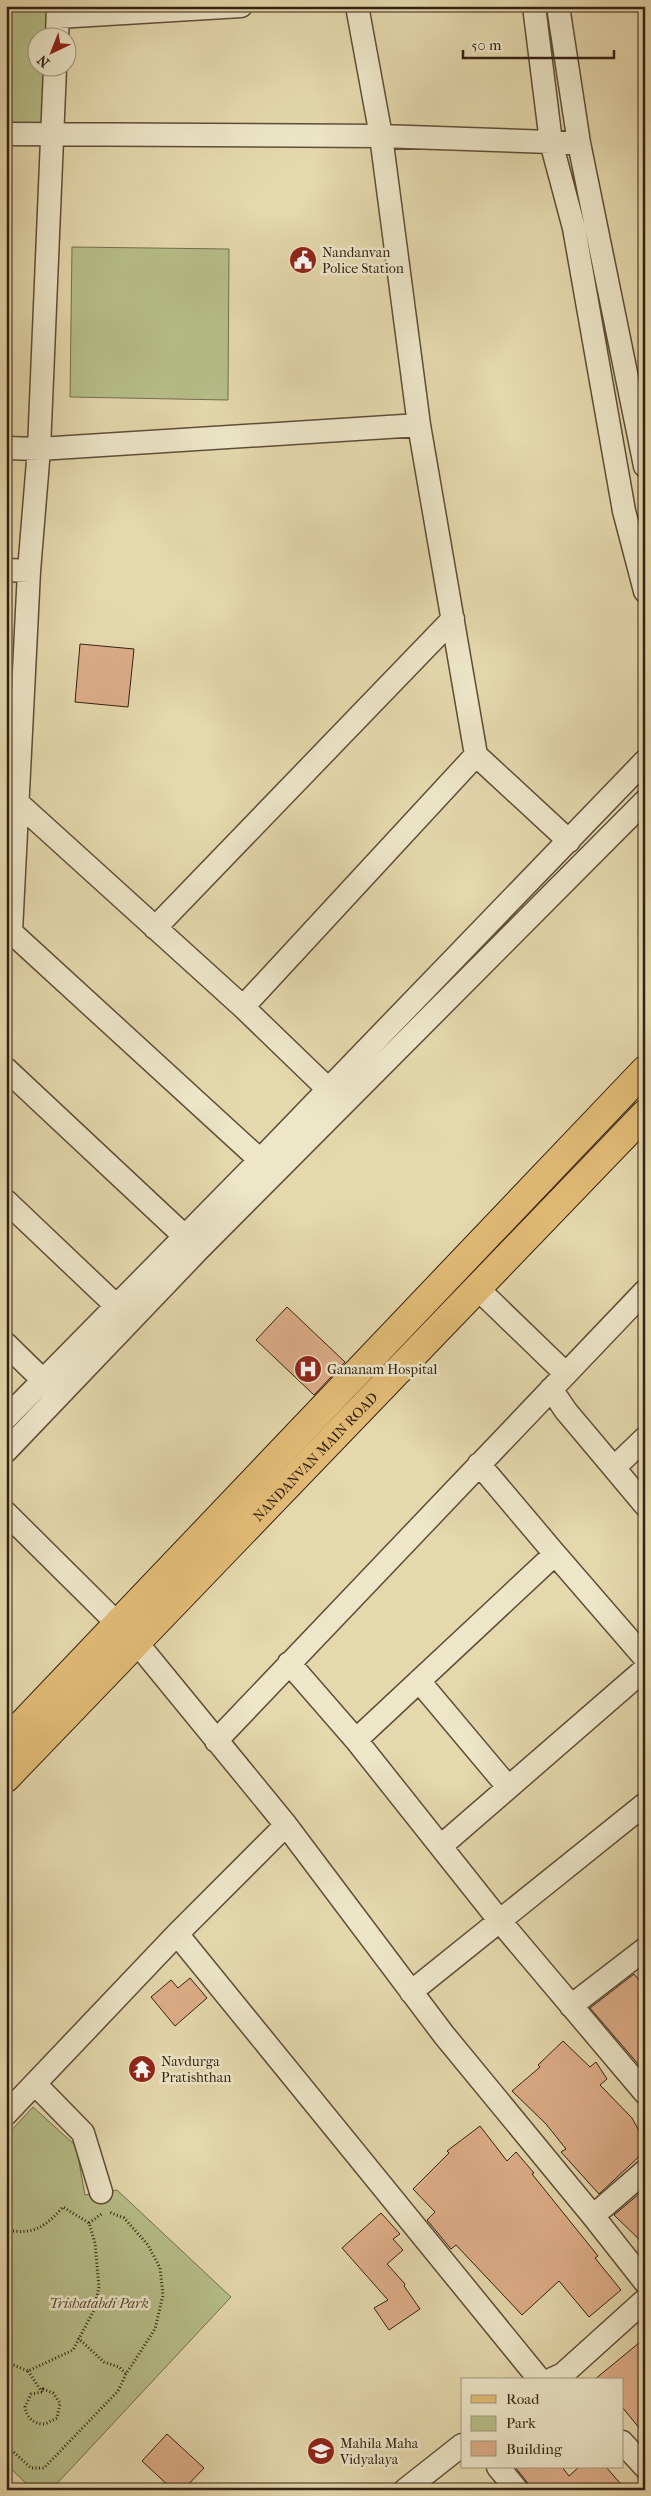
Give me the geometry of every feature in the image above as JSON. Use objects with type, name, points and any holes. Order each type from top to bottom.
[{"type":"main road","points":[[6,1741],[645,1070]]},
{"type":"main road","name":"NANDANVAN MAIN ROAD","points":[[6,1778],[645,1114]]},
{"type":"street","points":[[58,20],[241,6]]},
{"type":"street","points":[[357,6],[381,136],[419,425],[476,755],[570,840]]},
{"type":"street","points":[[534,6],[551,142],[574,228],[624,511],[645,592]]},
{"type":"street","points":[[558,6],[579,143],[638,392],[645,466]]},
{"type":"street","points":[[55,78],[39,449],[29,571],[15,687],[8,933],[260,1160]]},
{"type":"street","points":[[6,134],[52,136],[381,136],[579,143]]},
{"type":"street","points":[[6,448],[39,449],[419,425]]},
{"type":"street","points":[[6,570],[29,571]]},
{"type":"street","points":[[155,928],[453,619]]},
{"type":"street","points":[[243,1007],[476,755]]},
{"type":"street","points":[[192,1243],[260,1160],[645,761]]},
{"type":"street","points":[[6,1418],[43,1380],[124,1312],[192,1243],[645,801]]},
{"type":"street","points":[[12,804],[243,1007],[329,1090]]},
{"type":"street","points":[[6,1069],[192,1243]]},
{"type":"street","points":[[6,1201],[124,1312]]},
{"type":"street","points":[[478,1288],[559,1381],[566,1411],[645,1505]]},
{"type":"street","points":[[216,1741],[645,1291]]},
{"type":"street","points":[[6,1451],[59,1396],[124,1312]]},
{"type":"street","points":[[6,1344],[59,1396]]},
{"type":"street","points":[[614,1468],[645,1438]]},
{"type":"street","points":[[479,1464],[645,1658]]},
{"type":"street","points":[[6,1514],[137,1644],[286,1825],[444,2035],[645,2282]]},
{"type":"street","points":[[356,1740],[555,1554]]},
{"type":"street","points":[[289,1663],[356,1740],[499,1920],[645,2092]]},
{"type":"street","points":[[441,1846],[645,1669]]},
{"type":"street","points":[[419,1682],[508,1787]]},
{"type":"street","points":[[411,1992],[645,1804]]},
{"type":"street","points":[[6,2114],[178,1934],[286,1825]]},
{"type":"street","points":[[178,1934],[538,2378]]},
{"type":"street","points":[[571,2006],[644,1950]]},
{"type":"street","points":[[35,2084],[83,2133],[100,2192]]},
{"type":"street","points":[[593,2216],[645,2171]]},
{"type":"street","points":[[560,2378],[645,2300]]},
{"type":"street","points":[[624,2444],[645,2467]]},
{"type":"street","points":[[405,2490],[461,2446]]},
{"type":"street","points":[[499,2468],[517,2490]]},
{"type":"path","points":[[6,2230],[29,2232],[47,2224],[63,2207],[89,2224],[95,2242],[98,2287],[94,2310],[73,2350],[28,2371]]},
{"type":"path","points":[[6,2445],[31,2468],[44,2468],[118,2391],[126,2374],[155,2329],[163,2295],[160,2268],[148,2245],[124,2218],[106,2211],[89,2224]]},
{"type":"path","points":[[78,2338],[104,2362],[119,2367],[126,2374]]},
{"type":"path","points":[[6,2362],[28,2371],[42,2392]]},
{"type":"path","points":[[42,2389],[53,2393],[60,2403],[57,2418],[45,2424],[39,2424],[29,2418],[25,2407],[31,2394],[42,2392],[42,2389]]},
{"type":"green space","points":[[6,6],[56,6],[55,28],[28,28],[28,78],[54,78],[51,136],[6,134]]},
{"type":"green space","points":[[72,247],[229,249],[228,400],[70,397]]},
{"type":"green space","name":"Trishatabdi Park","points":[[33,2107],[76,2146],[85,2195],[117,2190],[231,2297],[51,2490],[33,2490],[6,2464],[6,2136]]},
{"type":"building","points":[[80,644],[134,649],[128,707],[75,702]]},
{"type":"building","points":[[287,1307],[345,1362],[314,1395],[256,1340]]},
{"type":"building","points":[[634,1974],[645,1987],[645,2072],[590,2008]]},
{"type":"building","points":[[190,1978],[207,1998],[175,2026],[151,1997],[171,1980],[178,1988]]},
{"type":"building","points":[[563,2041],[590,2067],[596,2062],[607,2079],[600,2085],[632,2118],[645,2142],[645,2151],[599,2194],[561,2152],[566,2149],[546,2124],[512,2091],[540,2067],[538,2065]]},
{"type":"building","points":[[480,2126],[507,2161],[516,2152],[598,2256],[595,2258],[621,2290],[589,2317],[559,2281],[522,2315],[456,2245],[451,2249],[427,2220],[435,2212],[413,2189],[449,2153],[447,2151]]},
{"type":"building","points":[[639,2194],[645,2201],[645,2245],[614,2215]]},
{"type":"building","points":[[381,2213],[400,2234],[393,2239],[403,2250],[387,2264],[405,2284],[404,2286],[420,2309],[389,2330],[374,2308],[388,2300],[342,2248]]},
{"type":"building","points":[[645,2338],[645,2435],[624,2409],[624,2378],[596,2378]]},
{"type":"building","points":[[167,2434],[204,2468],[183,2490],[173,2490],[142,2461]]},
{"type":"building","points":[[516,2468],[563,2468],[569,2476],[578,2468],[607,2468],[626,2490],[530,2490],[527,2482]]},
{"type":"place","name":"Nandanvan Police Station","points":[[303,260]]},
{"type":"place","name":"Gananam Hospital","points":[[308,1369]]},
{"type":"place","name":"Navdurga Pratishthan","points":[[142,2069]]},
{"type":"place","name":"Mahila Maha Vidyalaya","points":[[321,2451]]}]
